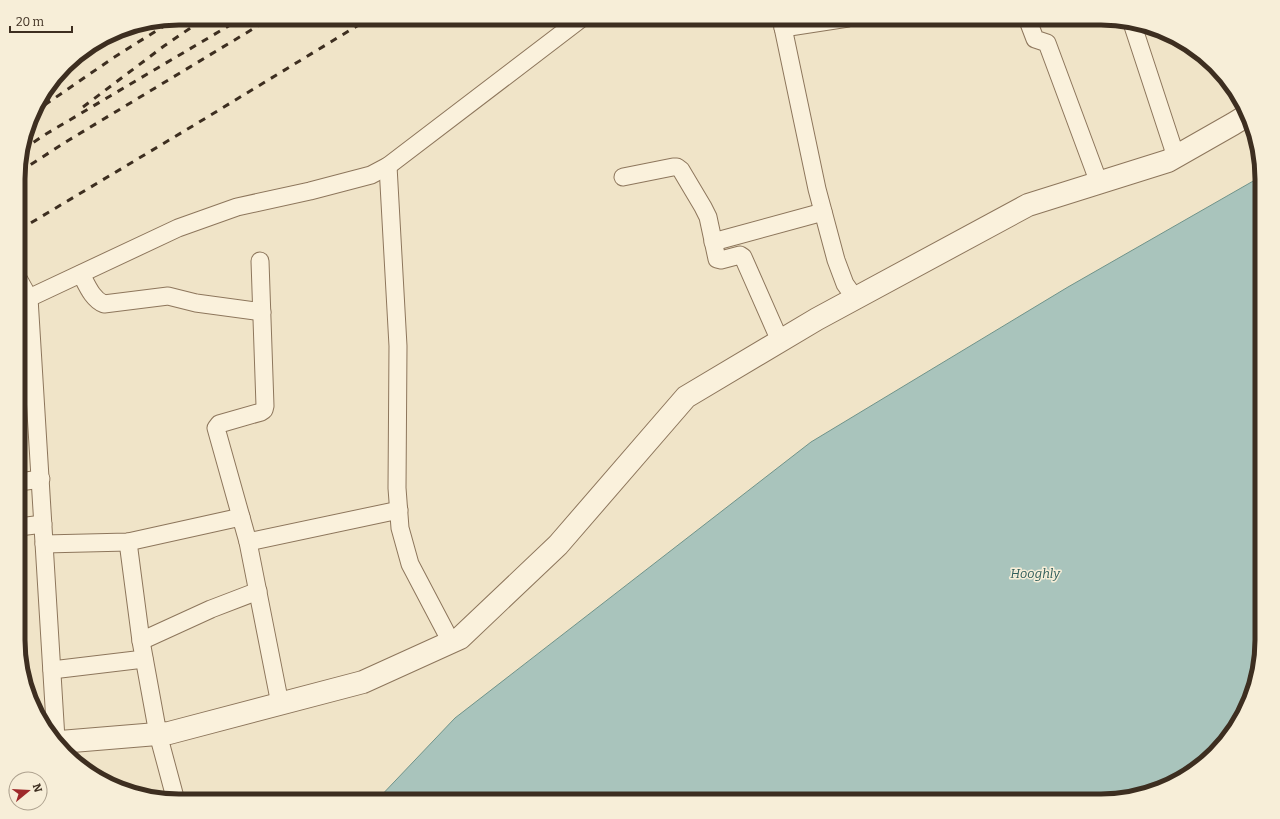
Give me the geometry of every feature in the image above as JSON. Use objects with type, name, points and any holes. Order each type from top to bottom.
[{"type":"street","points":[[29,298],[178,228],[237,207],[310,191],[371,175],[388,166],[573,25]]},
{"type":"street","points":[[782,25],[802,122],[823,212],[838,266],[845,284],[855,298]]},
{"type":"street","points":[[1030,25],[1035,39],[1047,43],[1098,183]]},
{"type":"street","points":[[1134,29],[1176,157]]},
{"type":"street","points":[[63,742],[168,733],[280,704],[363,682],[460,638],[558,544],[686,397],[855,298],[1028,205],[1168,161],[1242,118]]},
{"type":"street","points":[[388,166],[398,346],[397,488],[400,528],[410,564],[451,642]]},
{"type":"street","points":[[623,177],[678,167],[708,217],[718,260],[740,255],[743,256],[780,341]]},
{"type":"street","points":[[713,242],[823,212]]},
{"type":"street","points":[[260,261],[264,410],[219,424],[216,428],[248,542],[280,704]]},
{"type":"street","points":[[81,274],[94,297],[104,304],[168,296],[196,303],[262,312]]},
{"type":"street","points":[[25,291],[29,298],[56,732]]},
{"type":"street","points":[[25,481],[41,479]]},
{"type":"street","points":[[248,542],[399,510]]},
{"type":"street","points":[[44,544],[128,542],[241,516]]},
{"type":"street","points":[[25,526],[43,524]]},
{"type":"street","points":[[128,542],[144,659],[158,734],[174,794]]},
{"type":"street","points":[[141,641],[211,609],[258,591]]},
{"type":"street","points":[[52,670],[144,659]]},
{"type":"water","name":"Hooghly","points":[[1255,180],[1254,660],[1247,690],[1229,726],[1217,742],[1203,756],[1187,768],[1151,786],[1111,794],[383,794],[455,718],[811,442],[1068,287]]},
{"type":"railway","points":[[44,105],[113,58],[165,25]]},
{"type":"railway","points":[[83,107],[164,46],[195,25]]},
{"type":"railway","points":[[29,146],[230,25]]},
{"type":"railway","points":[[25,168],[259,25]]},
{"type":"railway","points":[[25,226],[359,25]]}]
